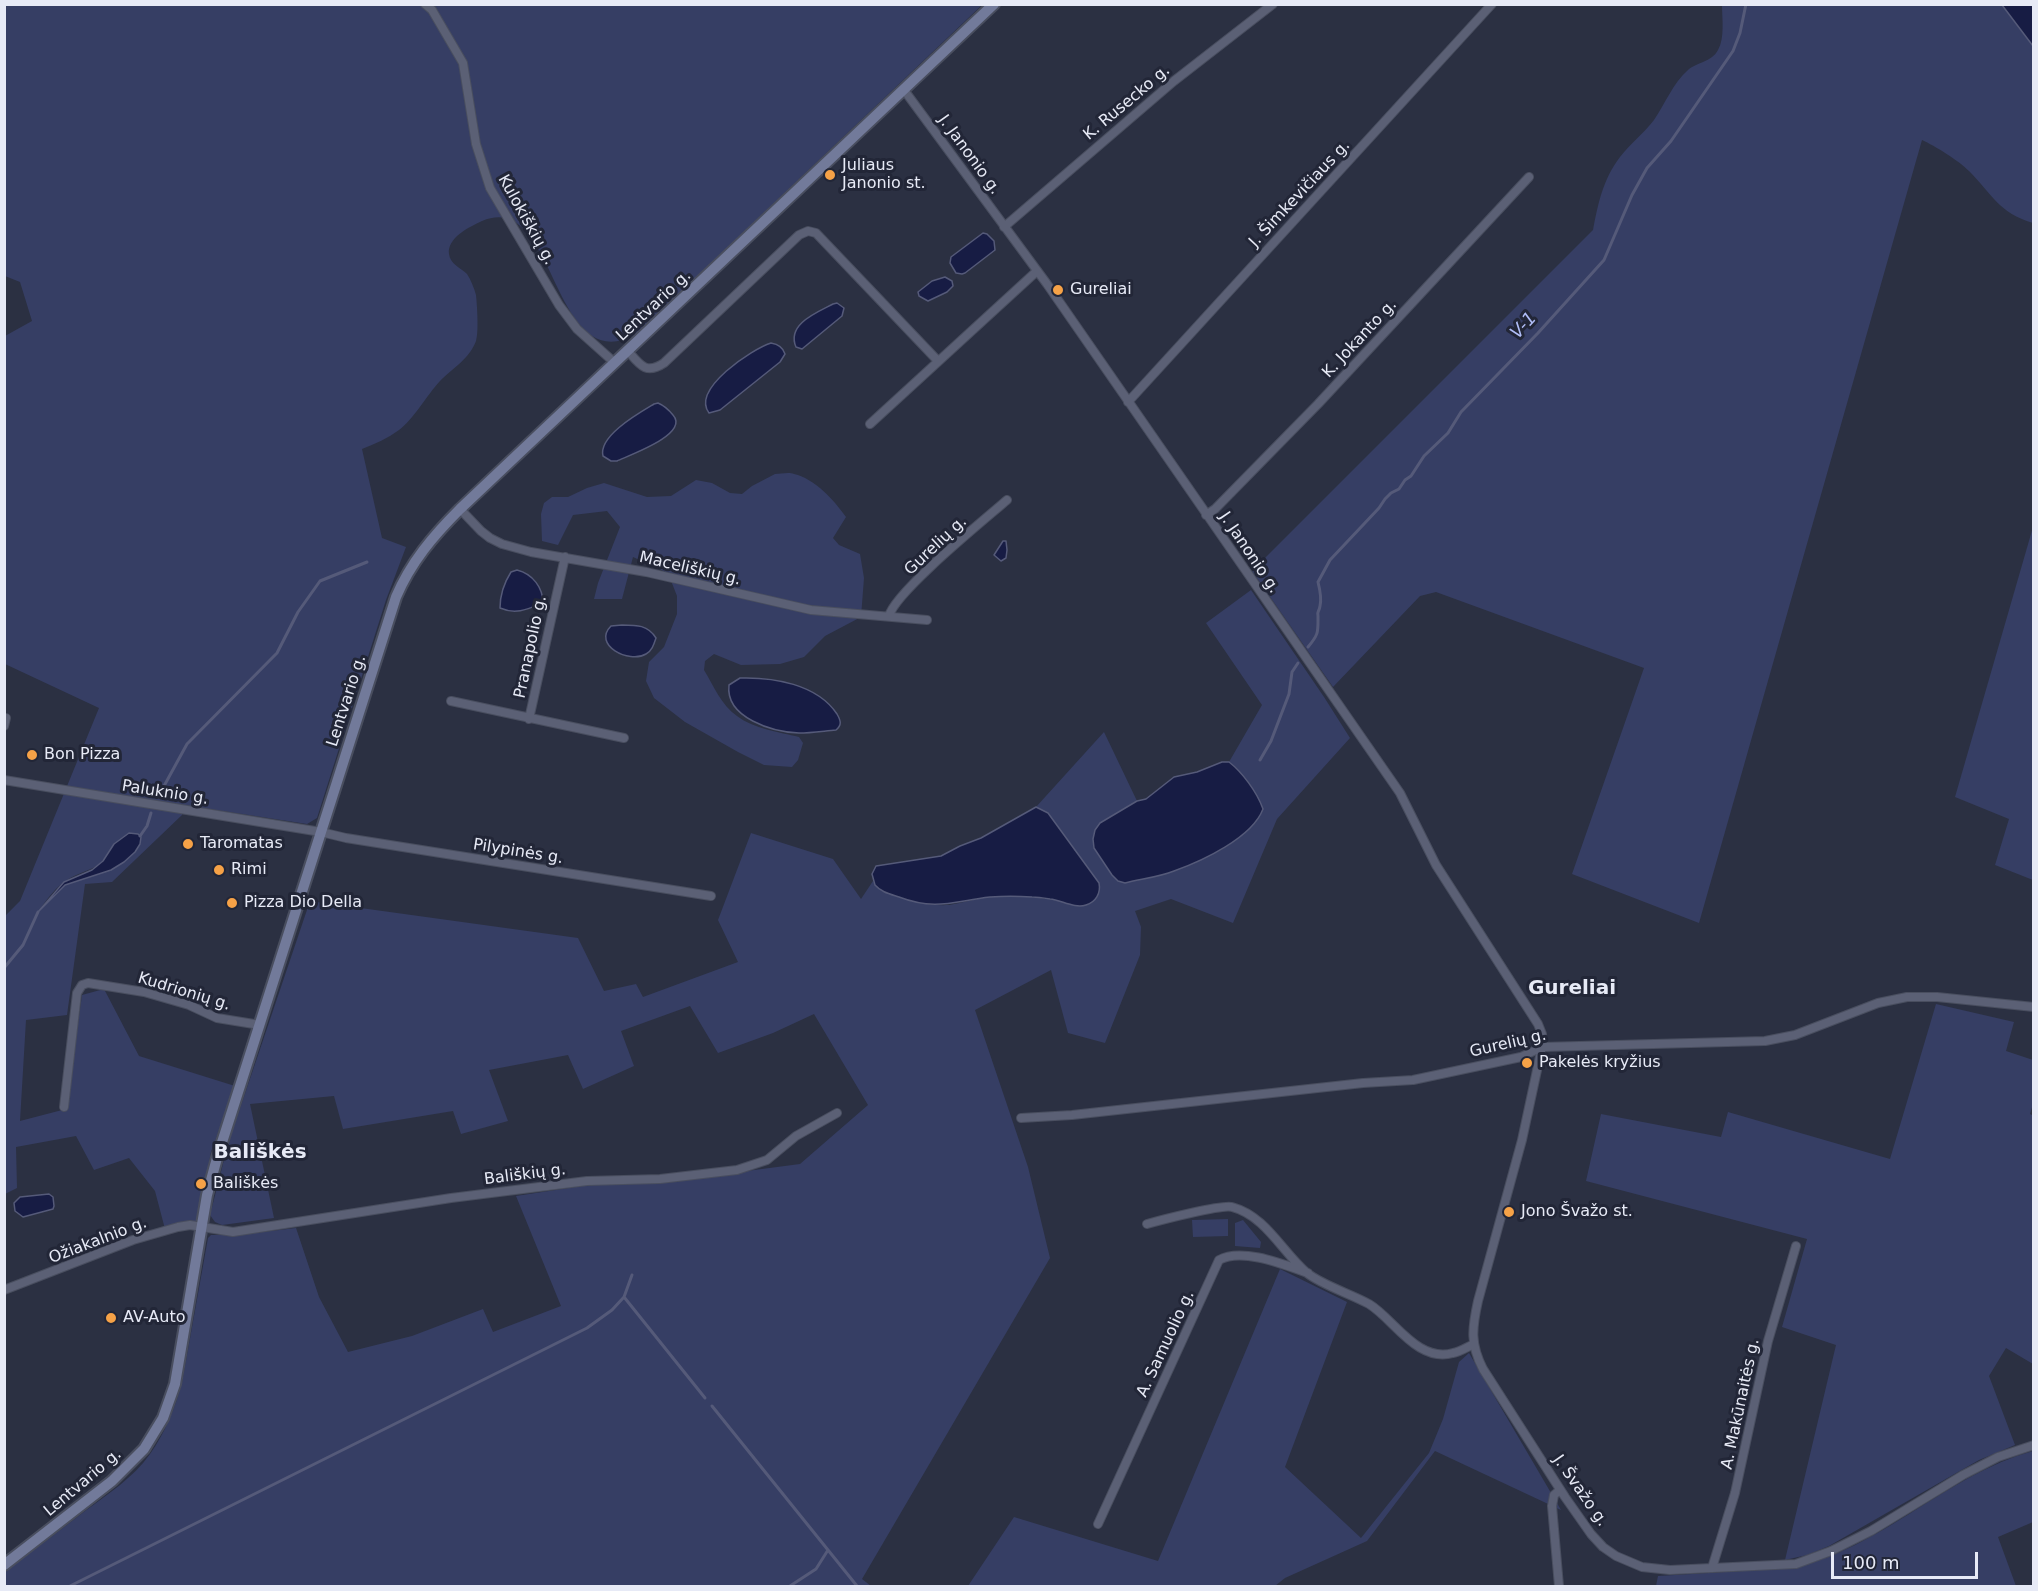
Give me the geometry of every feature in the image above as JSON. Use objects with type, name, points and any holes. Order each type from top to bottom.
[{"type":"main road","name":"Lentvario g.","points":[[4,1565],[112,1481],[144,1449],[170,1402],[207,1195],[217,1158],[404,578],[428,543],[460,509],[994,4]]},
{"type":"street","name":"Kulokiškių g.","points":[[425,4],[432,10],[464,63],[476,144],[490,188],[559,305],[577,329],[615,363]]},
{"type":"street","name":"K. Rusecko g.","points":[[1004,226],[1166,87],[1273,4]]},
{"type":"street","name":"J. Šimkevičiaus g.","points":[[1128,402],[1492,4]]},
{"type":"street","name":"J. Janonio g.","points":[[904,90],[1037,271],[1400,793],[1436,865],[1538,1024],[1542,1034],[1542,1047]]},
{"type":"street","name":"K. Jokanto g.","points":[[1206,514],[1215,509],[1318,404],[1529,177]]},
{"type":"street","points":[[628,351],[646,369],[652,369],[664,363],[800,235],[808,231],[816,233],[938,361]]},
{"type":"street","points":[[870,423],[1037,271]]},
{"type":"street","name":"Gurelių g.","points":[[890,616],[895,604],[931,567],[1007,500]]},
{"type":"street","name":"Maceliškių g.","points":[[460,509],[481,531],[502,544],[531,552],[646,572],[811,610],[927,620]]},
{"type":"street","name":"Pranapolio g.","points":[[565,557],[530,719],[624,738]]},
{"type":"street","points":[[451,701],[530,719]]},
{"type":"street","name":"Paluknio g.","points":[[4,780],[321,832]]},
{"type":"street","name":"Pilypinės g.","points":[[321,832],[346,838],[711,896]]},
{"type":"street","name":"Kudrionių g.","points":[[64,1107],[77,993],[82,985],[88,983],[144,992],[189,1005],[218,1018],[260,1025]]},
{"type":"street","name":"Gurelių g.","points":[[1021,1118],[1072,1115],[1364,1083],[1413,1080],[1521,1057],[1542,1047],[1765,1041],[1795,1035],[1878,1004],[1906,997],[1936,997],[2034,1006]]},
{"type":"street","name":"J. Švažo g.","points":[[1542,1047],[1522,1140],[1472,1327],[1474,1344],[1483,1369],[1560,1490],[1591,1534],[1603,1546],[1616,1556],[1642,1567],[1670,1570],[1796,1564],[1831,1551],[1871,1531],[1963,1475],[1998,1457],[2034,1445]]},
{"type":"street","name":"Bališkių g.","points":[[202,1227],[233,1232],[451,1198],[587,1181],[660,1179],[737,1170],[767,1160],[796,1136],[837,1113]]},
{"type":"street","points":[[1147,1224],[1229,1205],[1257,1219],[1308,1274],[1370,1305],[1409,1341],[1446,1354],[1474,1344]]},
{"type":"street","name":"Ožiakalnio g.","points":[[4,1290],[134,1240],[178,1227],[190,1225],[202,1227]]},
{"type":"street","name":"A. Makūnaitės g.","points":[[1712,1568],[1736,1493],[1768,1341],[1796,1246]]},
{"type":"street","name":"A. Samuolio g.","points":[[1098,1524],[1219,1260],[1226,1256],[1266,1258],[1308,1274]]},
{"type":"street","points":[[1559,1587],[1552,1506],[1554,1495],[1560,1490]]},
{"type":"shaded area","points":[[5,5],[982,5],[635,335],[607,341],[586,331],[569,310],[541,255],[526,232],[507,219],[482,221],[471,226],[451,243],[450,257],[467,274],[476,295],[477,337],[465,358],[440,381],[404,426],[386,438],[362,449],[382,538],[406,547],[386,600],[317,818],[307,824],[184,805],[182,815],[112,882],[85,884],[67,1015],[26,1020],[20,1121],[66,1109],[82,995],[104,989],[139,1056],[235,1086],[211,1152],[198,1221],[165,1229],[155,1191],[129,1158],[94,1170],[76,1136],[16,1147],[17,1188],[5,1194],[5,916],[20,901],[99,708],[5,664],[5,336],[32,321],[20,282],[5,276]],"holes":[[[114,844],[111,870],[65,885],[41,908],[63,883],[94,868]]]},
{"type":"shaded area","points":[[1722,5],[2002,5],[2033,46],[2033,223],[2012,214],[1997,202],[1964,167],[1922,140],[1699,923],[1572,874],[1644,668],[1436,592],[1420,596],[1333,687],[1252,571],[1593,230],[1602,192],[1614,165],[1654,120],[1683,75],[1692,67],[1712,57],[1718,50],[1722,34]]},
{"type":"shaded area","points":[[2002,5],[2033,5],[2033,46]]},
{"type":"shaded area","points":[[983,233],[994,241],[995,250],[965,273],[956,273],[950,263],[951,257]]},
{"type":"shaded area","points":[[945,277],[952,281],[953,286],[947,292],[928,301],[919,296],[918,292],[932,281]]},
{"type":"shaded area","points":[[837,303],[844,308],[842,316],[802,349],[796,347],[794,339],[799,325],[812,315]]},
{"type":"shaded area","points":[[771,343],[780,346],[785,354],[780,362],[720,410],[709,413],[706,403],[708,393],[716,382],[738,361]]},
{"type":"shaded area","points":[[658,403],[670,411],[676,422],[666,436],[645,449],[617,461],[611,461],[603,456],[603,448],[613,433],[630,419]]},
{"type":"shaded area","points":[[790,473],[809,480],[836,504],[846,517],[833,538],[839,545],[860,554],[864,578],[861,617],[825,636],[804,657],[780,664],[741,665],[714,654],[705,661],[704,670],[718,695],[732,712],[759,727],[799,737],[803,743],[798,760],[792,767],[764,765],[738,752],[685,722],[654,698],[646,681],[649,662],[664,647],[677,614],[677,596],[668,573],[633,557],[622,599],[594,599],[620,527],[607,511],[573,515],[558,545],[542,541],[541,514],[544,503],[552,497],[568,497],[604,483],[647,497],[671,496],[696,480],[712,483],[730,493],[742,494],[775,474]]},
{"type":"shaded area","points":[[2033,527],[2033,880],[1995,865],[2009,819],[1955,797]]},
{"type":"shaded area","points":[[1003,541],[1006,541],[1007,550],[1006,558],[1001,561],[994,555]]},
{"type":"shaded area","points":[[517,570],[536,582],[543,597],[543,603],[517,611],[500,608],[506,580],[511,572]]},
{"type":"shaded area","points":[[1251,590],[1350,738],[1277,819],[1233,923],[1171,899],[1135,911],[1141,927],[1140,955],[1105,1043],[1068,1033],[1051,970],[975,1010],[1028,1167],[1050,1258],[862,1579],[871,1586],[5,1586],[5,1572],[128,1478],[143,1463],[160,1438],[173,1411],[182,1383],[208,1238],[211,1235],[237,1235],[296,1228],[319,1297],[348,1352],[412,1336],[483,1309],[493,1332],[561,1306],[516,1196],[595,1184],[663,1182],[800,1164],[868,1105],[814,1014],[773,1033],[718,1053],[690,1006],[621,1031],[634,1066],[583,1089],[568,1055],[489,1070],[508,1121],[461,1134],[453,1111],[343,1129],[334,1096],[250,1104],[274,1218],[222,1225],[215,1222],[210,1215],[228,1144],[310,901],[578,938],[604,991],[636,984],[643,997],[738,962],[718,920],[751,833],[833,859],[861,899],[873,881],[879,889],[895,896],[928,904],[949,905],[985,898],[1023,896],[1078,905],[1099,883],[1048,813],[1036,807],[1104,732],[1137,801],[1100,823],[1174,871],[1221,850],[1256,822],[1236,768],[1229,762],[1262,705],[1206,623]]},
{"type":"shaded area","points":[[622,625],[649,630],[656,638],[650,651],[631,657],[622,655],[609,646],[606,633],[611,626]]},
{"type":"shaded area","points":[[740,678],[780,681],[806,689],[828,704],[837,714],[839,726],[836,730],[799,733],[777,730],[753,721],[735,706],[730,696],[729,685]]},
{"type":"shaded area","points":[[1222,762],[1229,762],[1234,766],[1253,789],[1263,809],[1257,820],[1237,839],[1198,861],[1156,876],[1125,883],[1118,881],[1094,848],[1095,830],[1100,823],[1137,801],[1146,799],[1174,777],[1197,772]]},
{"type":"shaded area","points":[[1036,807],[1048,813],[1099,883],[1097,897],[1090,904],[1077,906],[1043,898],[1011,896],[935,904],[912,901],[889,894],[875,885],[872,874],[876,866],[941,856],[981,838]]},
{"type":"shaded area","points":[[129,833],[138,834],[141,837],[140,844],[124,862],[111,870],[65,885],[38,912],[64,882],[92,870],[103,861],[114,844]]},
{"type":"shaded area","points":[[1936,1004],[2014,1022],[2006,1051],[2033,1060],[2033,1104],[2030,1114],[2034,1116],[2033,1364],[2006,1348],[1989,1376],[2015,1445],[1979,1460],[1829,1546],[1807,1555],[1785,1560],[1836,1345],[1782,1327],[1807,1239],[1586,1181],[1601,1114],[1721,1137],[1728,1112],[1890,1159]]},
{"type":"shaded area","points":[[49,1194],[53,1197],[53,1209],[23,1217],[15,1211],[14,1203],[20,1197]]},
{"type":"shaded area","points":[[1228,1219],[1228,1236],[1193,1237],[1192,1220]]},
{"type":"shaded area","points":[[1243,1220],[1261,1242],[1260,1248],[1235,1246],[1235,1223]]},
{"type":"shaded area","points":[[1280,1269],[1347,1302],[1285,1467],[1361,1538],[1429,1453],[1443,1419],[1459,1362],[1469,1353],[1561,1510],[1435,1451],[1367,1541],[1285,1578],[1275,1586],[968,1586],[1014,1517],[1158,1561]]},
{"type":"shaded area","points":[[2033,1451],[2033,1522],[1998,1537],[2016,1586],[1656,1586],[1658,1576],[1792,1568],[1825,1558],[1885,1529],[1971,1477],[2001,1462]]},
{"type":"waterway","name":"V-1","points":[[1308,647],[1318,629],[1321,600],[1318,582],[1330,560],[1385,499],[1411,476],[1424,456],[1448,433],[1461,412],[1538,333],[1604,260],[1632,195],[1647,168],[1671,141],[1733,51],[1740,33],[1746,4]]},
{"type":"waterway","points":[[158,797],[187,744],[277,653],[298,612],[320,581],[367,562]]},
{"type":"waterway","name":"V-1","points":[[1260,760],[1271,741],[1289,694],[1292,672],[1298,663]]},
{"type":"waterway","points":[[140,836],[147,826],[151,813]]},
{"type":"waterway","points":[[4,968],[23,945],[38,912]]},
{"type":"waterway","points":[[70,1586],[587,1328],[612,1310],[624,1297],[632,1275]]},
{"type":"waterway","points":[[624,1297],[705,1398]]},
{"type":"waterway","points":[[712,1406],[857,1586]]},
{"type":"waterway","points":[[790,1586],[816,1569],[828,1550]]},
{"type":"place","name":"Juliaus Janonio st.","points":[[830,175]]},
{"type":"place","name":"Gureliai","points":[[1058,290]]},
{"type":"place","name":"Bon Pizza","points":[[32,755]]},
{"type":"place","name":"Taromatas","points":[[188,844]]},
{"type":"place","name":"Rimi","points":[[219,870]]},
{"type":"place","name":"Pizza Dio Della","points":[[232,903]]},
{"type":"place","name":"Pakelės kryžius","points":[[1527,1063]]},
{"type":"place","name":"Bališkės","points":[[201,1184]]},
{"type":"place","name":"Jono Švažo st.","points":[[1509,1212]]},
{"type":"place","name":"AV-Auto","points":[[111,1318]]},
{"type":"district","name":"Gureliai","points":[[1572,989]]},
{"type":"district","name":"Bališkės","points":[[260,1153]]}]
